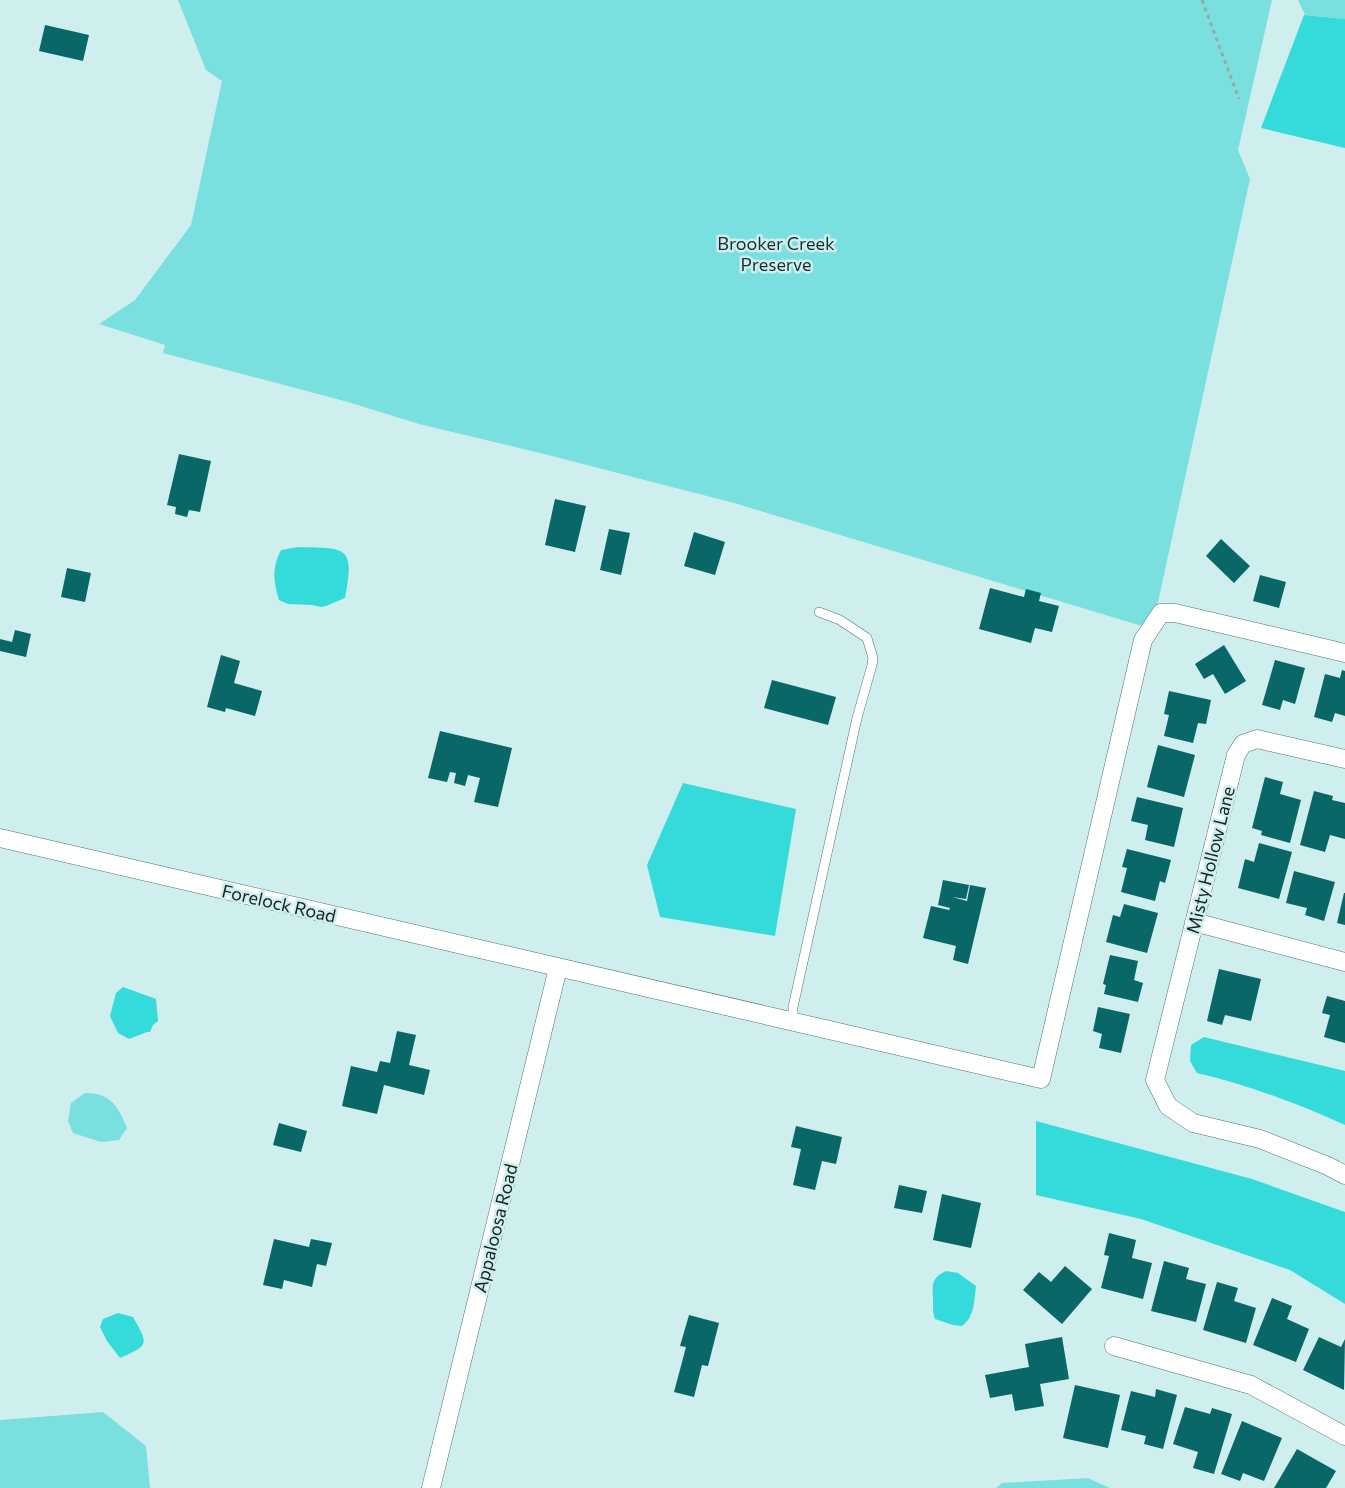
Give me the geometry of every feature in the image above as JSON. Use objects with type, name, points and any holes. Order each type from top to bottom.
[{"type":"street","name":"Forelock Road","points":[[0,838],[1040,1079],[1144,640],[1154,622],[1161,613],[1175,613],[1345,653]]},
{"type":"street","name":"Misty Hollow Lane","points":[[1345,759],[1257,739],[1243,744],[1236,755],[1155,1080],[1168,1106],[1193,1123],[1260,1139],[1328,1166],[1345,1175]]},
{"type":"street","points":[[1194,922],[1345,962]]},
{"type":"street","name":"Appaloosa Road","points":[[432,1488],[558,968]]},
{"type":"street","points":[[1114,1346],[1251,1385],[1345,1436]]},
{"type":"lane","points":[[793,1022],[793,1007],[857,718],[871,673],[873,658],[867,638],[840,620],[819,612]]},
{"type":"path","points":[[1202,0],[1239,98]]},
{"type":"green space","name":"Brooker Creek Preserve","points":[[178,0],[1272,0],[1238,150],[1250,179],[1157,607],[1142,626],[734,503],[419,424],[348,402],[163,353],[165,345],[99,324],[135,300],[191,225],[222,81],[206,70]]},
{"type":"green space","points":[[1298,0],[1345,0],[1345,19],[1305,15]]},
{"type":"green space","points":[[85,1093],[101,1095],[117,1107],[127,1128],[119,1140],[101,1142],[73,1133],[68,1121],[71,1103]]},
{"type":"green space","points":[[103,1412],[146,1446],[150,1488],[0,1488],[0,1420]]},
{"type":"green space","points":[[1088,1478],[1110,1488],[996,1488],[1002,1483]]},
{"type":"shaded area","points":[[1304,15],[1345,19],[1345,148],[1261,128]]},
{"type":"shaded area","points":[[298,547],[327,548],[344,553],[349,568],[345,598],[321,607],[288,604],[279,600],[274,575],[278,557],[281,550]]},
{"type":"shaded area","points":[[683,783],[796,809],[775,936],[660,917],[647,865]]},
{"type":"shaded area","points":[[123,987],[156,999],[158,1021],[153,1025],[150,1032],[129,1039],[118,1033],[110,1016],[116,993]]},
{"type":"shaded area","points":[[1204,1037],[1345,1071],[1345,1125],[1272,1095],[1197,1073],[1190,1061],[1191,1045]]},
{"type":"shaded area","points":[[1036,1121],[1252,1179],[1345,1212],[1345,1304],[1290,1270],[1141,1219],[1036,1195]]},
{"type":"shaded area","points":[[946,1271],[958,1273],[976,1286],[972,1313],[962,1326],[953,1325],[934,1317],[934,1280]]},
{"type":"shaded area","points":[[118,1313],[133,1317],[144,1339],[141,1347],[120,1358],[107,1341],[100,1327],[103,1319]]},
{"type":"building","points":[[45,25],[89,35],[83,61],[39,51]]},
{"type":"building","points":[[179,454],[211,461],[200,512],[189,510],[187,517],[175,514],[176,507],[167,505]]},
{"type":"building","points":[[555,499],[586,506],[575,552],[545,545]]},
{"type":"building","points":[[609,529],[630,533],[621,575],[600,570]]},
{"type":"building","points":[[694,532],[725,542],[715,575],[684,566]]},
{"type":"building","points":[[1221,539],[1250,566],[1234,583],[1206,556]]},
{"type":"building","points":[[67,568],[91,573],[85,602],[61,597]]},
{"type":"building","points":[[1260,575],[1286,582],[1279,608],[1253,601]]},
{"type":"building","points":[[990,588],[1024,597],[1026,589],[1041,593],[1039,601],[1059,606],[1052,632],[1035,628],[1031,643],[979,629]]},
{"type":"building","points":[[15,630],[31,634],[26,657],[0,651],[0,639],[12,642]]},
{"type":"building","points":[[1224,645],[1246,681],[1225,694],[1213,674],[1204,679],[1195,664]]},
{"type":"building","points":[[221,655],[240,661],[234,683],[262,691],[255,716],[226,708],[225,712],[207,707]]},
{"type":"building","points":[[1275,660],[1305,668],[1295,704],[1283,700],[1280,710],[1262,705]]},
{"type":"building","points":[[1342,670],[1345,671],[1345,716],[1335,713],[1332,722],[1314,717],[1325,674],[1340,678]]},
{"type":"building","points":[[772,680],[836,697],[828,725],[764,708]]},
{"type":"building","points":[[1169,691],[1211,700],[1206,724],[1198,723],[1193,743],[1164,736],[1169,715],[1164,714]]},
{"type":"building","points":[[440,731],[512,748],[498,807],[474,802],[480,778],[468,775],[465,786],[454,783],[456,773],[450,772],[447,782],[428,778]]},
{"type":"building","points":[[1158,745],[1195,755],[1184,797],[1147,787]]},
{"type":"building","points":[[1265,777],[1283,782],[1280,794],[1301,800],[1290,843],[1261,835],[1262,831],[1252,828]]},
{"type":"building","points":[[1314,791],[1333,796],[1332,800],[1345,803],[1345,839],[1330,835],[1325,852],[1300,845]]},
{"type":"building","points":[[1137,797],[1183,808],[1174,847],[1145,840],[1148,825],[1131,821]]},
{"type":"building","points":[[1259,843],[1292,852],[1279,899],[1238,888],[1245,859],[1254,862]]},
{"type":"building","points":[[1127,849],[1171,860],[1165,883],[1160,881],[1155,901],[1121,892],[1127,868],[1122,867]]},
{"type":"building","points":[[1294,871],[1335,882],[1324,921],[1305,915],[1307,908],[1286,903]]},
{"type":"building","points":[[943,880],[969,885],[966,899],[952,897],[967,901],[970,885],[986,888],[968,964],[953,960],[956,946],[923,938],[931,906],[949,910],[950,908],[938,905]]},
{"type":"building","points":[[1345,893],[1345,925],[1337,923]]},
{"type":"building","points":[[1124,904],[1158,913],[1147,953],[1106,942],[1113,915],[1120,917]]},
{"type":"building","points":[[1110,955],[1138,961],[1134,980],[1143,983],[1138,1002],[1104,994],[1106,985],[1103,984]]},
{"type":"building","points":[[1219,969],[1261,979],[1251,1021],[1225,1015],[1222,1025],[1207,1021]]},
{"type":"building","points":[[1327,996],[1345,1001],[1345,1043],[1324,1037],[1330,1015],[1322,1013]]},
{"type":"building","points":[[1098,1007],[1130,1014],[1121,1053],[1099,1048],[1102,1034],[1093,1031]]},
{"type":"building","points":[[397,1031],[416,1035],[409,1065],[430,1070],[424,1095],[384,1085],[377,1114],[342,1106],[351,1066],[377,1072],[380,1061],[390,1063]]},
{"type":"building","points":[[279,1123],[307,1131],[301,1152],[273,1145]]},
{"type":"building","points":[[796,1126],[842,1137],[836,1164],[822,1161],[815,1190],[793,1185],[801,1149],[791,1147]]},
{"type":"building","points":[[899,1185],[927,1191],[922,1213],[894,1208]]},
{"type":"building","points":[[942,1194],[981,1203],[971,1248],[933,1240]]},
{"type":"building","points":[[1109,1233],[1136,1240],[1132,1258],[1152,1263],[1143,1299],[1101,1288],[1109,1256],[1104,1255]]},
{"type":"building","points":[[274,1239],[309,1247],[311,1239],[332,1243],[326,1266],[317,1264],[312,1287],[284,1280],[282,1289],[263,1285]]},
{"type":"building","points":[[1164,1261],[1189,1268],[1186,1279],[1206,1284],[1196,1322],[1151,1311]]},
{"type":"building","points":[[1065,1266],[1092,1289],[1062,1324],[1023,1290],[1039,1272],[1051,1282]]},
{"type":"building","points":[[1217,1282],[1238,1288],[1234,1301],[1256,1308],[1246,1343],[1203,1330]]},
{"type":"building","points":[[1272,1298],[1292,1306],[1287,1319],[1309,1329],[1296,1362],[1253,1345]]},
{"type":"building","points":[[689,1315],[719,1323],[708,1366],[702,1365],[694,1397],[674,1392],[686,1347],[680,1346]]},
{"type":"building","points":[[1062,1337],[1069,1379],[1040,1384],[1044,1406],[1015,1411],[1012,1394],[990,1398],[985,1375],[1029,1367],[1025,1344]]},
{"type":"building","points":[[1319,1337],[1341,1347],[1345,1339],[1344,1390],[1303,1370]]},
{"type":"building","points":[[1075,1385],[1120,1395],[1108,1448],[1063,1438]]},
{"type":"building","points":[[1156,1389],[1177,1395],[1163,1449],[1144,1444],[1146,1436],[1121,1430],[1131,1391],[1155,1397]]},
{"type":"building","points":[[1185,1407],[1210,1414],[1212,1408],[1232,1414],[1214,1474],[1193,1468],[1198,1452],[1173,1444]]},
{"type":"building","points":[[1242,1421],[1282,1438],[1264,1481],[1243,1473],[1240,1481],[1221,1474]]},
{"type":"building","points":[[1297,1449],[1336,1471],[1326,1488],[1274,1488]]}]
